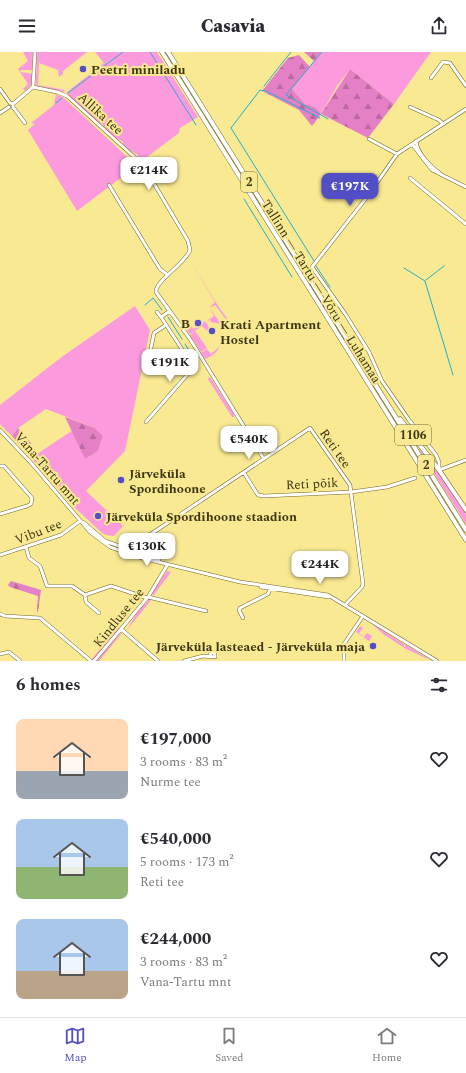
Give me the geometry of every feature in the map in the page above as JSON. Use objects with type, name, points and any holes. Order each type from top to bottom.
[{"type":"highway","name":"Tallinn — Tartu — Võru — Luhamaa","points":[[162,52],[466,540]]},
{"type":"highway","name":"Tallinn — Tartu — Võru — Luhamaa","points":[[168,52],[466,530]]},
{"type":"highway","name":"1106","points":[[386,401],[439,470],[466,510]]},
{"type":"street","points":[[0,113],[33,87],[35,52]]},
{"type":"street","points":[[431,78],[443,62],[450,63],[466,86]]},
{"type":"street","name":"Allika tee","points":[[33,87],[57,92],[67,96],[143,165],[190,247],[187,257],[156,289],[158,295],[170,311]]},
{"type":"street","points":[[0,89],[25,123]]},
{"type":"street","points":[[410,107],[439,120],[443,124]]},
{"type":"street","points":[[466,109],[397,154],[358,210],[312,267],[357,333],[374,362],[382,381],[408,420],[436,455],[439,462],[439,470],[466,460]]},
{"type":"street","points":[[368,139],[397,154]]},
{"type":"street","points":[[416,141],[418,149],[430,165],[449,179]]},
{"type":"street","points":[[412,144],[432,170],[466,187]]},
{"type":"street","points":[[410,178],[466,224]]},
{"type":"street","points":[[109,185],[160,270],[168,275]]},
{"type":"street","points":[[161,317],[170,311],[199,354],[264,459]]},
{"type":"street","points":[[157,312],[187,357]]},
{"type":"street","points":[[151,348],[154,333],[166,325]]},
{"type":"street","points":[[146,422],[194,367],[192,359],[199,354]]},
{"type":"street","name":"Reti tee","points":[[130,553],[132,548],[139,543],[310,428],[350,485],[363,584],[346,604]]},
{"type":"street","name":"Vana-Tartu mnt","points":[[0,430],[33,465],[90,532],[104,543],[130,553],[168,564],[240,582],[270,589],[332,598]]},
{"type":"street","points":[[0,466],[4,466],[32,498],[31,504],[0,514]]},
{"type":"street","name":"Reti põik","points":[[244,473],[258,495],[351,492],[387,487],[415,478]]},
{"type":"street","name":"Vibu tee","points":[[0,555],[66,532],[80,520]]},
{"type":"street","points":[[26,547],[29,558],[40,566],[46,585],[72,586],[85,595],[86,602],[99,613]]},
{"type":"street","name":"Kindluse tee","points":[[94,661],[148,597],[168,564]]},
{"type":"street","name":"Vana-Tartu mnt","points":[[240,582],[315,592],[332,598],[346,604],[437,661]]},
{"type":"street","points":[[85,595],[111,586],[148,597],[206,611]]},
{"type":"street","points":[[243,618],[239,610],[240,608],[268,594],[270,589]]},
{"type":"street","points":[[0,614],[5,616],[40,618],[91,661]]},
{"type":"street","points":[[344,661],[344,644],[363,616]]},
{"type":"street","points":[[121,629],[158,661]]},
{"type":"street","points":[[0,654],[10,652],[20,661]]},
{"type":"street","points":[[184,661],[194,657],[210,655]]},
{"type":"shaded area","points":[[23,52],[33,52],[32,70],[20,70],[21,72],[32,74],[31,85],[25,91],[23,89],[28,84],[18,69],[28,61]]},
{"type":"shaded area","points":[[37,52],[87,52],[63,71],[63,74],[59,77],[58,70],[39,63],[38,85],[65,90],[63,92],[36,85]]},
{"type":"shaded area","points":[[95,52],[157,52],[198,117],[180,128],[179,133],[143,160],[140,160],[137,154],[132,152],[123,144],[122,141],[110,134],[102,123],[98,122],[67,94],[67,92],[104,63]]},
{"type":"shaded area","points":[[321,52],[431,52],[394,104],[350,69],[337,86],[321,114],[315,107],[305,104],[292,89]]},
{"type":"shaded area","points":[[56,94],[64,98],[139,168],[135,167],[77,211],[28,130],[35,124],[31,123],[54,105]]},
{"type":"shaded area","points":[[190,260],[220,309],[233,326],[232,327],[215,305],[209,308],[215,302]]},
{"type":"shaded area","points":[[299,266],[399,427],[400,429],[299,269]]},
{"type":"shaded area","points":[[135,306],[150,330],[125,451],[86,491],[123,526],[114,536],[106,535],[101,532],[72,505],[33,460],[37,454],[73,430],[85,459],[98,451],[103,436],[95,428],[46,409],[18,428],[12,436],[0,424],[0,405],[63,356]]},
{"type":"shaded area","points":[[210,308],[221,324],[211,322],[210,319],[209,321],[208,320],[214,316]]},
{"type":"shaded area","points":[[205,321],[206,323],[204,324],[207,323],[210,331],[206,330],[202,326],[190,334],[187,330],[190,325],[194,330],[191,325],[194,329]]},
{"type":"shaded area","points":[[195,331],[207,348],[201,352],[190,335]]},
{"type":"shaded area","points":[[219,347],[219,349],[212,356],[205,359],[201,353],[207,349],[211,354]]},
{"type":"shaded area","points":[[210,377],[234,414],[234,417],[232,417],[208,379]]},
{"type":"shaded area","points":[[420,448],[432,462],[466,514],[466,524],[419,449]]},
{"type":"shaded area","points":[[167,571],[171,572],[153,596],[152,593]]},
{"type":"shaded area","points":[[150,599],[152,599],[127,630],[138,611]]},
{"type":"shaded area","points":[[371,623],[405,645],[403,647],[383,634]]},
{"type":"shaded area","points":[[360,626],[363,628],[359,633],[364,637],[367,633],[372,636],[369,641],[356,632]]},
{"type":"shaded area","points":[[118,627],[120,628],[95,658],[91,660]]},
{"type":"shaded area","points":[[123,632],[99,661],[96,661],[119,635]]},
{"type":"shaded area","points":[[406,645],[432,661],[404,648]]},
{"type":"green space","points":[[304,52],[321,52],[314,61]]},
{"type":"green space","points":[[299,55],[310,67],[292,89],[305,104],[315,107],[321,114],[312,126],[299,110],[262,91],[288,58]]},
{"type":"green space","points":[[350,69],[394,104],[368,138],[321,114]]},
{"type":"green space","points":[[65,417],[95,428],[103,436],[98,451],[85,459]]},
{"type":"green space","points":[[18,428],[30,442],[37,454],[33,460],[12,436]]},
{"type":"green space","points":[[11,581],[41,590],[38,612],[38,596],[10,587],[8,585]]},
{"type":"waterway","points":[[68,93],[123,52]]},
{"type":"waterway","points":[[150,52],[196,125]]},
{"type":"waterway","points":[[264,86],[291,52]]},
{"type":"waterway","points":[[322,52],[286,95],[328,119]]},
{"type":"waterway","points":[[314,261],[231,128],[260,90],[266,91],[320,118]]},
{"type":"waterway","points":[[56,103],[62,98]]},
{"type":"waterway","points":[[244,199],[292,277]]},
{"type":"waterway","points":[[316,266],[330,287]]},
{"type":"waterway","points":[[426,280],[444,266]]},
{"type":"waterway","points":[[404,268],[425,281],[453,375]]},
{"type":"waterway","points":[[145,305],[153,298],[162,310]]},
{"type":"waterway","points":[[168,317],[182,339]]},
{"type":"waterway","points":[[185,344],[192,355]]},
{"type":"place","name":"Peetri miniladu","points":[[83,69]]},
{"type":"place","name":"B","points":[[198,323]]},
{"type":"place","name":"Krati Apartment Hostel","points":[[212,331]]},
{"type":"place","name":"Järveküla Spordihoone","points":[[121,480]]},
{"type":"place","name":"Järveküla Spordihoone staadion","points":[[98,516]]},
{"type":"place","name":"Järveküla lasteaed - Järveküla maja","points":[[373,646]]}]
